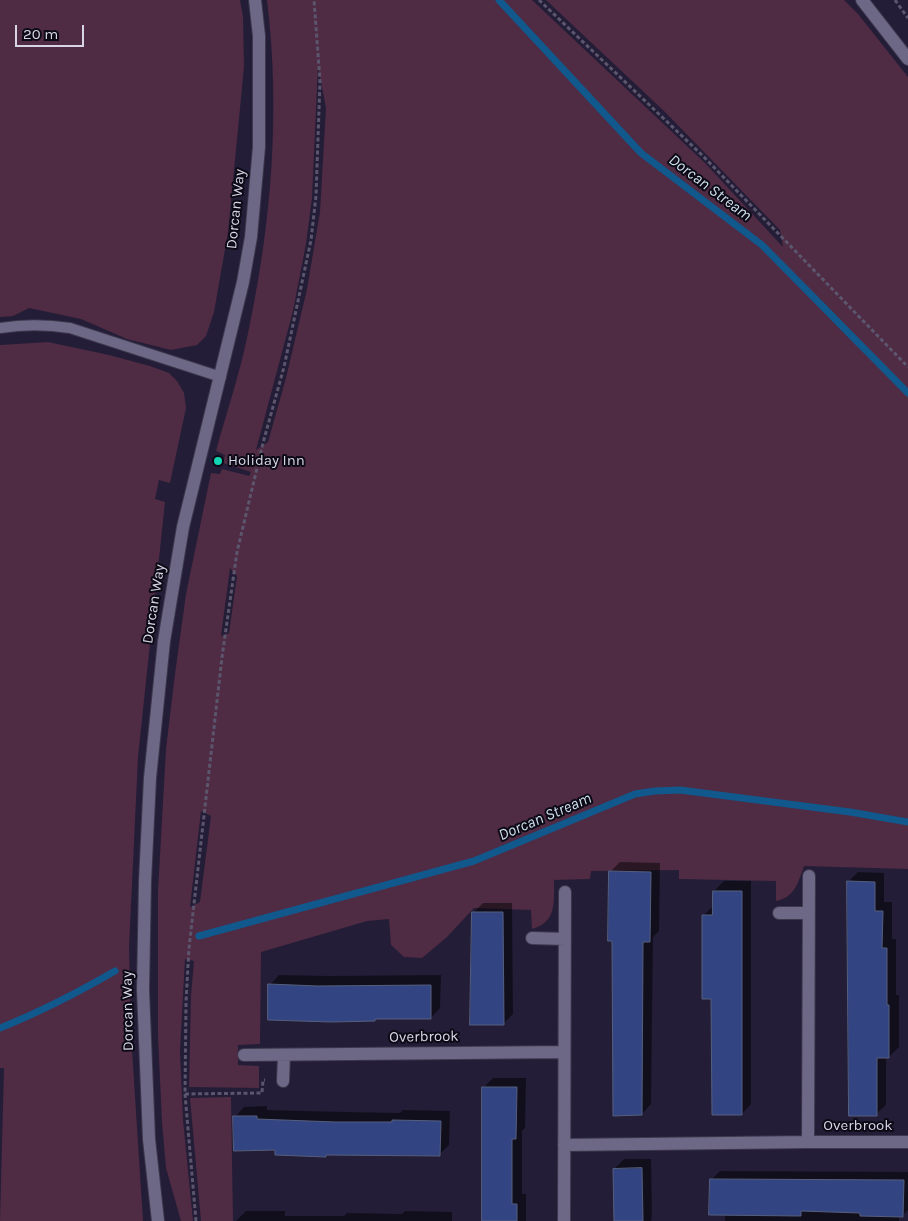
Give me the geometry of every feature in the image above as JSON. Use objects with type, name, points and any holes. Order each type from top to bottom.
[{"type":"street","name":"Dorcan Way","points":[[158,1221],[149,1139],[143,990],[144,881],[150,778],[163,651],[177,561],[191,490],[243,282],[256,189],[260,80],[259,36],[255,0]]},
{"type":"street","points":[[862,0],[908,59]]},
{"type":"street","name":"Overbrook","points":[[808,1142],[809,876]]},
{"type":"street","points":[[564,1221],[564,939],[566,892]]},
{"type":"street","points":[[779,913],[809,913]]},
{"type":"street","points":[[532,938],[564,939]]},
{"type":"street","name":"Overbrook","points":[[244,1055],[564,1052]]},
{"type":"street","points":[[283,1081],[284,1055]]},
{"type":"street","name":"Overbrook","points":[[564,1145],[908,1142]]},
{"type":"lane","points":[[0,328],[24,324],[48,324],[70,328],[220,377]]},
{"type":"path","points":[[196,1221],[185,1094],[186,1002],[189,948],[228,608],[237,552],[263,443],[284,367],[311,240],[316,196],[320,81],[314,0]]},
{"type":"path","points":[[539,0],[702,155],[908,367]]},
{"type":"path","points":[[895,0],[908,18]]},
{"type":"path","points":[[185,1094],[262,1093],[263,1080],[283,1081]]},
{"type":"shaded area","points":[[0,0],[240,0],[243,17],[244,67],[228,232],[214,312],[206,336],[197,345],[171,350],[127,339],[81,319],[29,308],[13,316],[0,317]]},
{"type":"shaded area","points":[[267,0],[532,0],[705,163],[783,247],[780,230],[664,111],[546,0],[844,0],[858,14],[908,77],[908,869],[804,866],[792,893],[776,901],[776,881],[679,879],[679,870],[591,871],[590,879],[554,880],[554,903],[552,910],[550,916],[540,926],[532,929],[531,910],[474,908],[447,937],[422,958],[404,957],[391,945],[389,919],[367,921],[261,952],[260,1044],[238,1045],[238,1065],[259,1066],[259,1088],[189,1087],[191,996],[194,961],[185,959],[180,1051],[183,1120],[193,1221],[181,1221],[166,1168],[158,1036],[158,891],[166,749],[186,594],[211,473],[220,474],[222,469],[249,476],[251,472],[223,463],[225,455],[216,451],[244,352],[268,212],[273,128],[271,43]],"holes":[[[318,66],[326,108],[320,212],[307,289],[286,378],[268,442],[256,450],[293,311],[306,244],[312,198]],[[230,568],[237,576],[229,633],[221,636]],[[201,811],[211,816],[200,902],[190,907]]]},
{"type":"shaded area","points":[[48,342],[109,355],[169,373],[177,381],[184,393],[186,408],[170,483],[159,480],[155,499],[165,502],[138,757],[129,947],[131,1034],[143,1221],[0,1221],[4,1068],[0,1068],[0,345]]},
{"type":"shaded area","points":[[231,1097],[233,1221],[201,1221],[190,1098]]},
{"type":"building","points":[[609,871],[651,872],[650,942],[643,942],[642,1115],[613,1116],[612,941],[608,941]]},
{"type":"building","points":[[847,881],[875,882],[875,911],[883,911],[882,948],[887,948],[889,1058],[877,1058],[877,1116],[849,1116]]},
{"type":"building","points":[[713,891],[742,891],[742,1115],[712,1115],[711,999],[702,999],[702,915],[712,915]]},
{"type":"building","points":[[472,912],[503,912],[504,1025],[470,1025]]},
{"type":"building","points":[[268,984],[318,986],[431,985],[431,1019],[375,1019],[375,1021],[331,1022],[268,1020]]},
{"type":"building","points":[[482,1087],[517,1087],[516,1139],[512,1139],[512,1204],[517,1204],[517,1221],[482,1221]]},
{"type":"building","points":[[233,1116],[257,1116],[257,1119],[335,1122],[441,1121],[440,1156],[326,1155],[326,1157],[275,1155],[275,1150],[234,1151]]},
{"type":"building","points":[[642,1168],[643,1221],[614,1221],[613,1169]]},
{"type":"building","points":[[710,1179],[904,1180],[903,1217],[860,1216],[860,1213],[801,1211],[801,1216],[709,1215]]},
{"type":"waterway","name":"Dorcan Stream","points":[[499,0],[641,153],[762,245],[908,393]]},
{"type":"waterway","name":"Dorcan Stream","points":[[199,936],[474,861],[635,794],[680,790],[850,812],[908,822]]},
{"type":"waterway","name":"Dorcan Stream","points":[[0,1028],[58,1002],[115,971]]},
{"type":"place","name":"Holiday Inn","points":[[218,461]]}]
